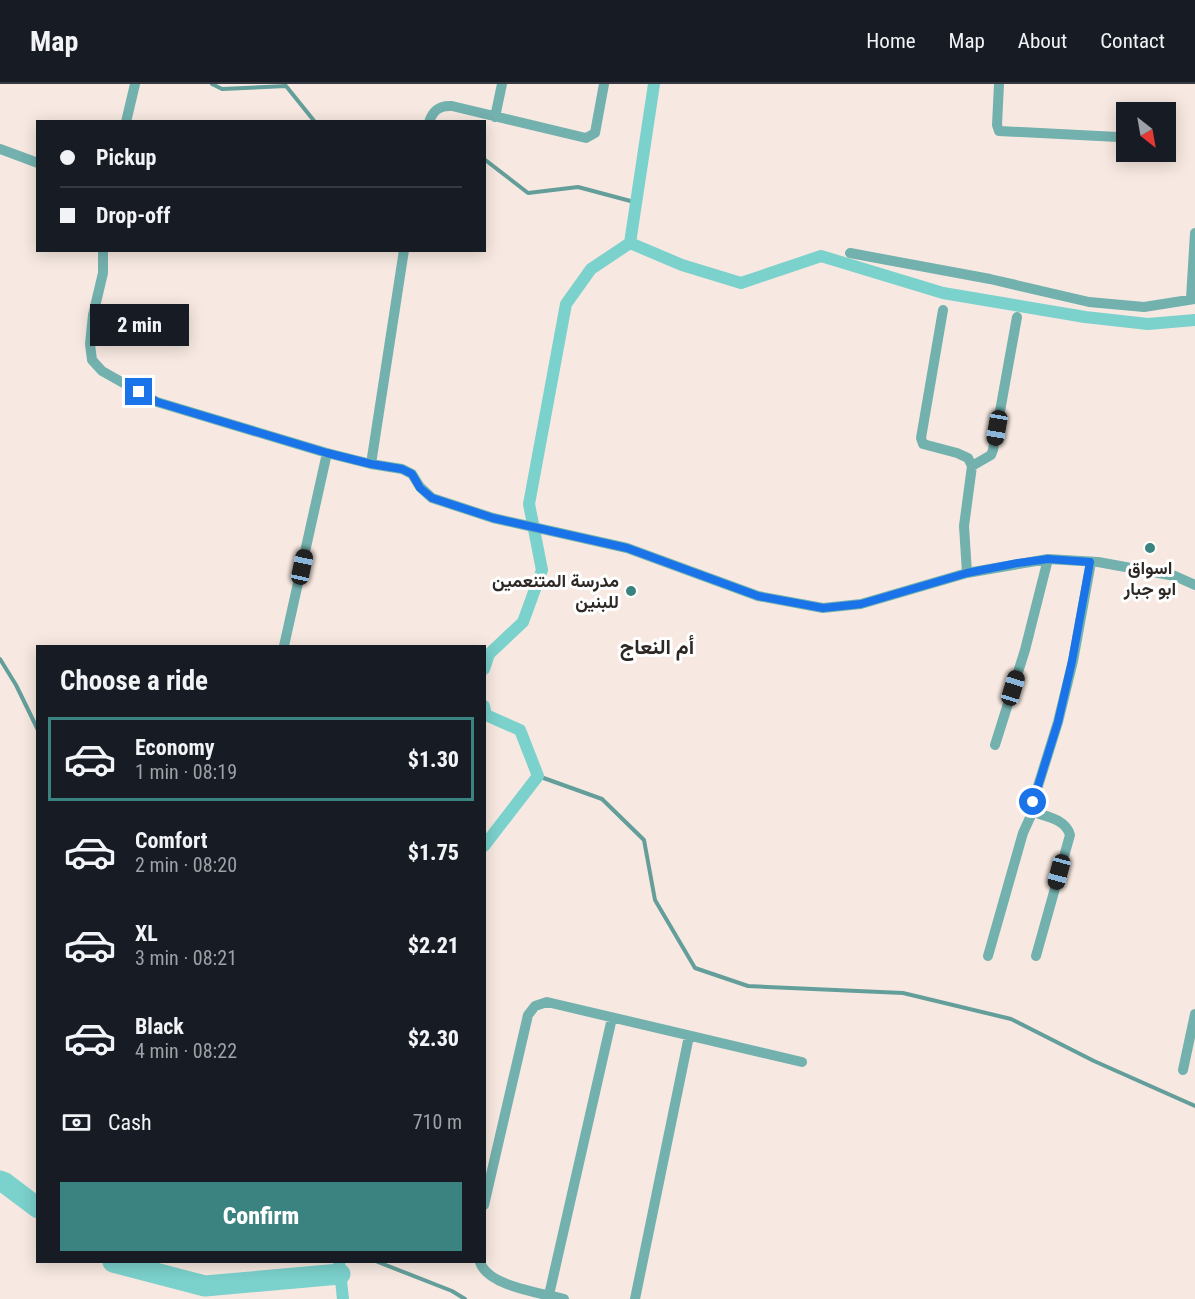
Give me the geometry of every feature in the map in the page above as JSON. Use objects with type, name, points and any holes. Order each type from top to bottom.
[{"type":"street","points":[[126,120],[135,84]]},
{"type":"street","points":[[495,117],[502,84]]},
{"type":"street","points":[[430,120],[438,108],[445,106],[586,138],[595,133],[604,84]]},
{"type":"street","points":[[999,84],[997,125],[999,130],[1116,137]]},
{"type":"street","points":[[0,149],[36,162]]},
{"type":"street","points":[[850,253],[990,279],[1089,302],[1144,307],[1193,299],[1195,233]]},
{"type":"street","points":[[103,252],[103,273],[93,315],[90,345],[92,360],[102,371],[157,402],[327,453],[402,469],[412,474],[420,488],[432,498],[493,518],[627,548],[758,596],[823,608],[861,604],[967,573],[1048,559],[1090,562],[1175,576],[1195,585]]},
{"type":"street","points":[[371,464],[404,252]]},
{"type":"street","points":[[943,310],[921,438],[924,444],[968,458],[972,466],[964,526],[967,573]]},
{"type":"street","points":[[972,466],[991,455],[993,450],[1017,317]]},
{"type":"street","points":[[284,645],[327,453]]},
{"type":"street","points":[[995,745],[1025,650],[1048,559]]},
{"type":"street","points":[[988,956],[1058,722],[1090,562]]},
{"type":"street","points":[[1033,811],[1061,822],[1068,827],[1070,835],[1036,956]]},
{"type":"street","points":[[486,1196],[528,1015],[535,1006],[547,1002],[802,1062]]},
{"type":"street","points":[[1183,1070],[1195,1014]]},
{"type":"street","points":[[549,1295],[612,1018]]},
{"type":"street","points":[[635,1299],[689,1036]]},
{"type":"street","points":[[480,1263],[495,1279],[564,1299]]},
{"type":"waterway","points":[[212,84],[222,89],[286,86],[313,120]]},
{"type":"waterway","points":[[486,663],[489,654],[523,622],[542,570],[529,504],[566,304],[591,269],[630,243],[654,84]]},
{"type":"waterway","points":[[486,161],[528,193],[578,187],[638,203]]},
{"type":"waterway","points":[[630,243],[682,265],[741,283],[821,256],[943,293],[1085,317],[1148,324],[1195,320]]},
{"type":"waterway","points":[[0,659],[36,726]]},
{"type":"waterway","points":[[486,715],[520,730],[538,776],[486,843]]},
{"type":"waterway","points":[[538,776],[602,799],[644,840],[655,900],[695,968],[748,986],[903,993],[1011,1019],[1094,1061],[1195,1106]]},
{"type":"waterway","points":[[0,1181],[36,1206]]},
{"type":"waterway","points":[[117,1263],[205,1286],[340,1274]]},
{"type":"waterway","points":[[339,1263],[343,1299]]},
{"type":"waterway","points":[[381,1263],[452,1291],[465,1299]]},
{"type":"place","name":"اسواق ابو جبار","points":[[1150,548]]},
{"type":"place","name":"مدرسة المتنعمين للبنين","points":[[631,591]]},
{"type":"district","name":"أم النعاج","points":[[657,647]]},
{"type":"route","points":[[139,392],[157,402],[327,453],[402,469],[412,474],[420,488],[432,498],[493,518],[627,548],[758,596],[823,608],[861,604],[967,573],[1018,563],[1048,559],[1090,562],[1058,722],[1033,802]]}]
